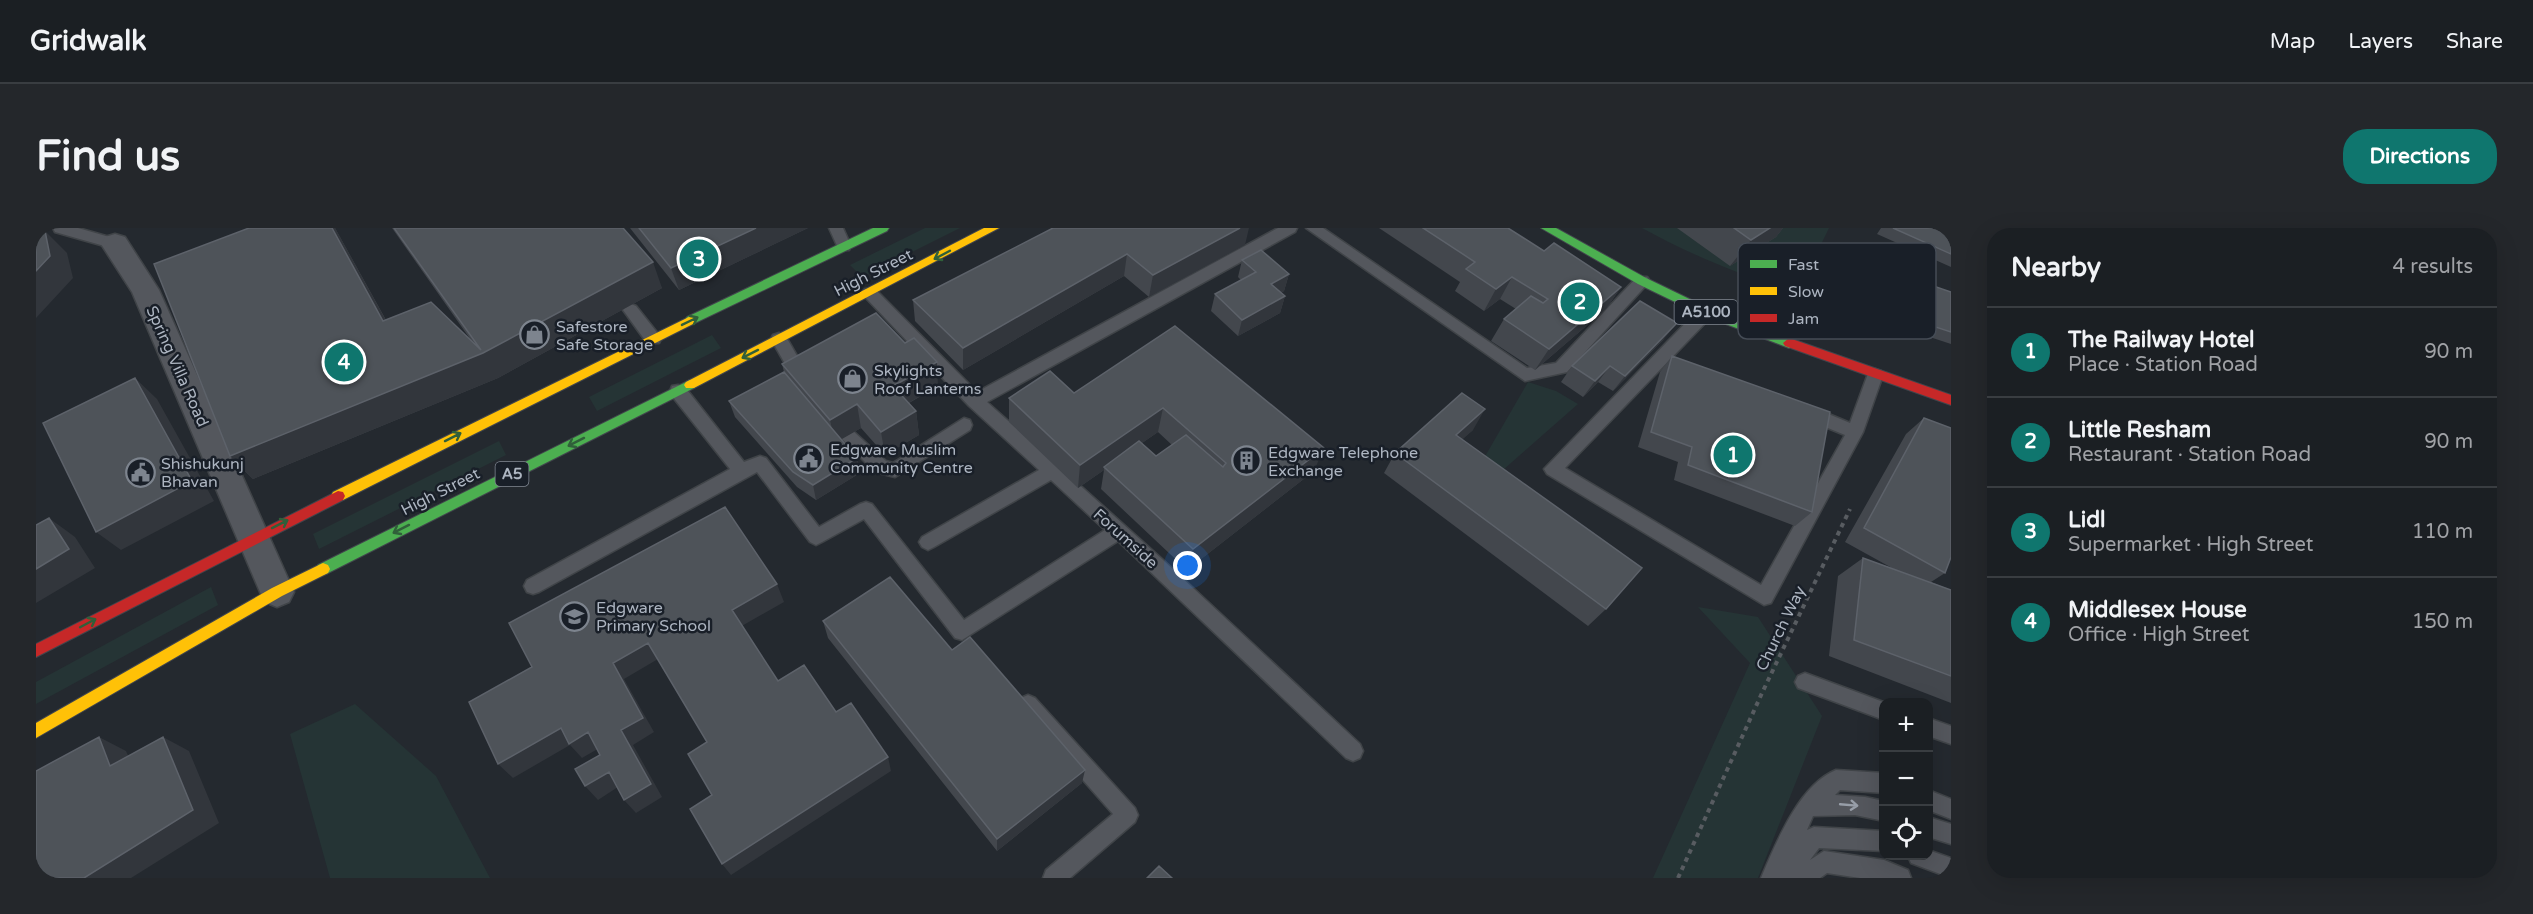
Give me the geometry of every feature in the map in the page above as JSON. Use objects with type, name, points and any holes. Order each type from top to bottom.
[{"type":"main road","points":[[36,651],[254,537],[652,339],[883,228]]},
{"type":"main road","name":"High Street","points":[[36,731],[277,592],[678,391],[993,228]]},
{"type":"main road","name":"A5100","points":[[1547,228],[1642,281],[1706,312],[1738,324]]},
{"type":"main road","name":"A5100","points":[[1778,339],[1951,400]]},
{"type":"street","name":"Spring Villa Road","points":[[115,244],[145,290],[277,592]]},
{"type":"lane","points":[[60,228],[115,244]]},
{"type":"lane","points":[[836,228],[844,246]]},
{"type":"lane","points":[[975,402],[1290,228]]},
{"type":"lane","points":[[1313,228],[1526,375],[1562,368],[1642,281]]},
{"type":"lane","name":"Forumside","points":[[870,293],[975,402],[1119,531],[1353,751]]},
{"type":"lane","points":[[631,310],[652,339]]},
{"type":"lane","points":[[1706,312],[1671,356],[1553,470],[1764,597],[1856,432],[1875,375]]},
{"type":"lane","points":[[779,339],[802,380]]},
{"type":"lane","points":[[678,391],[741,471]]},
{"type":"lane","points":[[1792,406],[1856,432]]},
{"type":"lane","points":[[847,436],[881,467],[896,470],[964,425]]},
{"type":"lane","points":[[532,586],[741,471],[760,463],[816,537],[866,509],[978,650]]},
{"type":"lane","points":[[928,542],[1052,471]]},
{"type":"lane","points":[[962,632],[1119,531]]},
{"type":"lane","points":[[1805,682],[1879,709]]},
{"type":"lane","points":[[1017,693],[1128,815],[1054,878]]},
{"type":"lane","points":[[1933,728],[1951,735]]},
{"type":"lane","points":[[1772,878],[1807,807],[1836,780],[1879,783]]},
{"type":"lane","points":[[1933,802],[1951,809]]},
{"type":"lane","points":[[1807,807],[1831,804],[1872,807],[1879,810]]},
{"type":"lane","points":[[1933,828],[1951,834]]},
{"type":"lane","points":[[1782,878],[1814,837],[1879,841]]},
{"type":"lane","points":[[1930,860],[1951,869]]},
{"type":"lane","points":[[1802,878],[1824,862],[1884,871],[1900,878]]},
{"type":"path","name":"Church Way","points":[[1678,878],[1762,693],[1853,503]]},
{"type":"shaded area","points":[[925,228],[960,228],[862,277],[850,265]]},
{"type":"shaded area","points":[[1642,228],[1829,228],[1822,243],[1738,243],[1738,272],[1678,247]]},
{"type":"shaded area","points":[[712,335],[721,348],[597,411],[589,397]]},
{"type":"shaded area","points":[[1528,382],[1556,391],[1578,404],[1495,477],[1480,465]]},
{"type":"shaded area","points":[[499,441],[506,455],[319,549],[313,534]]},
{"type":"shaded area","points":[[211,587],[218,605],[36,704],[36,682]]},
{"type":"shaded area","points":[[1698,607],[1758,617],[1822,716],[1758,878],[1653,878],[1750,663]]},
{"type":"shaded area","points":[[355,704],[436,776],[490,878],[330,878],[290,734]]},
{"type":"building","points":[[249,228],[332,228],[383,321],[431,302],[481,350],[394,228],[623,228],[653,262],[483,353],[230,456],[154,264]]},
{"type":"building","points":[[639,228],[756,228],[671,268]]},
{"type":"building","points":[[1053,228],[1240,228],[1153,275],[1127,254],[963,348],[913,300]]},
{"type":"building","points":[[1423,228],[1508,228],[1544,251],[1554,243],[1621,287],[1549,349],[1504,319],[1531,296],[1543,303],[1548,299],[1512,277],[1496,289],[1466,269],[1475,262]]},
{"type":"building","points":[[1734,228],[1770,228],[1751,240]]},
{"type":"building","points":[[1893,228],[1951,228],[1951,254],[1936,247],[1936,243],[1926,243]]},
{"type":"building","points":[[36,229],[45,231],[50,256],[36,271]]},
{"type":"building","points":[[1261,250],[1289,274],[1271,284],[1285,296],[1242,320],[1215,294],[1256,272],[1242,260]]},
{"type":"building","points":[[1936,287],[1951,292],[1951,332],[1936,327]]},
{"type":"building","points":[[1640,301],[1677,323],[1625,376],[1610,366],[1595,381],[1572,366]]},
{"type":"building","points":[[876,313],[905,343],[914,338],[937,362],[893,386],[916,411],[881,432],[857,404],[830,420],[782,364]]},
{"type":"building","name":"Edgware Telephone Exchange","points":[[1175,326],[1324,448],[1193,549],[1104,467],[1139,441],[1156,456],[1186,435],[1223,467],[1226,463],[1163,408],[1080,465],[1009,398],[1050,371],[1074,393]]},
{"type":"building","points":[[1672,356],[1830,412],[1812,512],[1688,465],[1692,447],[1651,432]]},
{"type":"building","name":"Edgware Muslim Community Centre","points":[[784,372],[857,458],[813,485],[793,472],[729,401]]},
{"type":"building","name":"Shishukunj Bhavan","points":[[135,378],[192,481],[96,532],[43,423]]},
{"type":"building","points":[[1462,393],[1485,409],[1456,435],[1642,568],[1606,609],[1395,453]]},
{"type":"building","points":[[1924,418],[1951,428],[1951,557],[1945,573],[1864,528]]},
{"type":"building","points":[[725,507],[777,584],[732,610],[778,681],[804,665],[836,712],[851,703],[888,757],[722,864],[690,809],[712,795],[688,754],[707,742],[648,643],[613,663],[643,718],[621,730],[651,784],[624,800],[609,772],[585,786],[575,769],[600,755],[588,732],[569,744],[561,728],[498,764],[469,702],[532,667],[509,623]]},
{"type":"building","points":[[49,518],[69,549],[36,569],[36,525]]},
{"type":"building","points":[[1863,558],[1951,590],[1951,676],[1854,640]]},
{"type":"building","points":[[890,577],[952,650],[970,637],[1085,770],[997,839],[823,621]]},
{"type":"building","points":[[99,737],[110,766],[163,737],[193,810],[84,878],[36,878],[36,771]]},
{"type":"building","points":[[1159,866],[1172,878],[1147,878]]},
{"type":"traffic: fast","points":[[691,320],[883,228]]},
{"type":"traffic: fast","points":[[1547,228],[1642,281],[1706,312],[1738,324]]},
{"type":"traffic: fast","points":[[1778,339],[1789,343]]},
{"type":"traffic: fast","points":[[323,569],[690,385]]},
{"type":"traffic: slow","points":[[690,385],[993,228]]},
{"type":"traffic: slow","points":[[338,496],[691,320]]},
{"type":"traffic: slow","points":[[36,731],[277,592],[323,569]]},
{"type":"traffic: jam","points":[[1789,343],[1951,400]]},
{"type":"traffic: jam","points":[[36,651],[338,496]]},
{"type":"place","name":"Lidl","points":[[699,259]]},
{"type":"place","name":"Little Resham","points":[[1580,302]]},
{"type":"place","name":"Safestore Safe Storage","points":[[535,335]]},
{"type":"place","name":"Middlesex House","points":[[344,362]]},
{"type":"place","name":"Skylights Roof Lanterns","points":[[853,379]]},
{"type":"place","name":"The Railway Hotel","points":[[1733,455]]},
{"type":"place","name":"Edgware Muslim Community Centre","points":[[809,458]]},
{"type":"place","name":"Edgware Telephone Exchange","points":[[1247,461]]},
{"type":"place","name":"Shishukunj Bhavan","points":[[140,472]]},
{"type":"place","name":"Edgware Primary School","points":[[575,616]]}]
